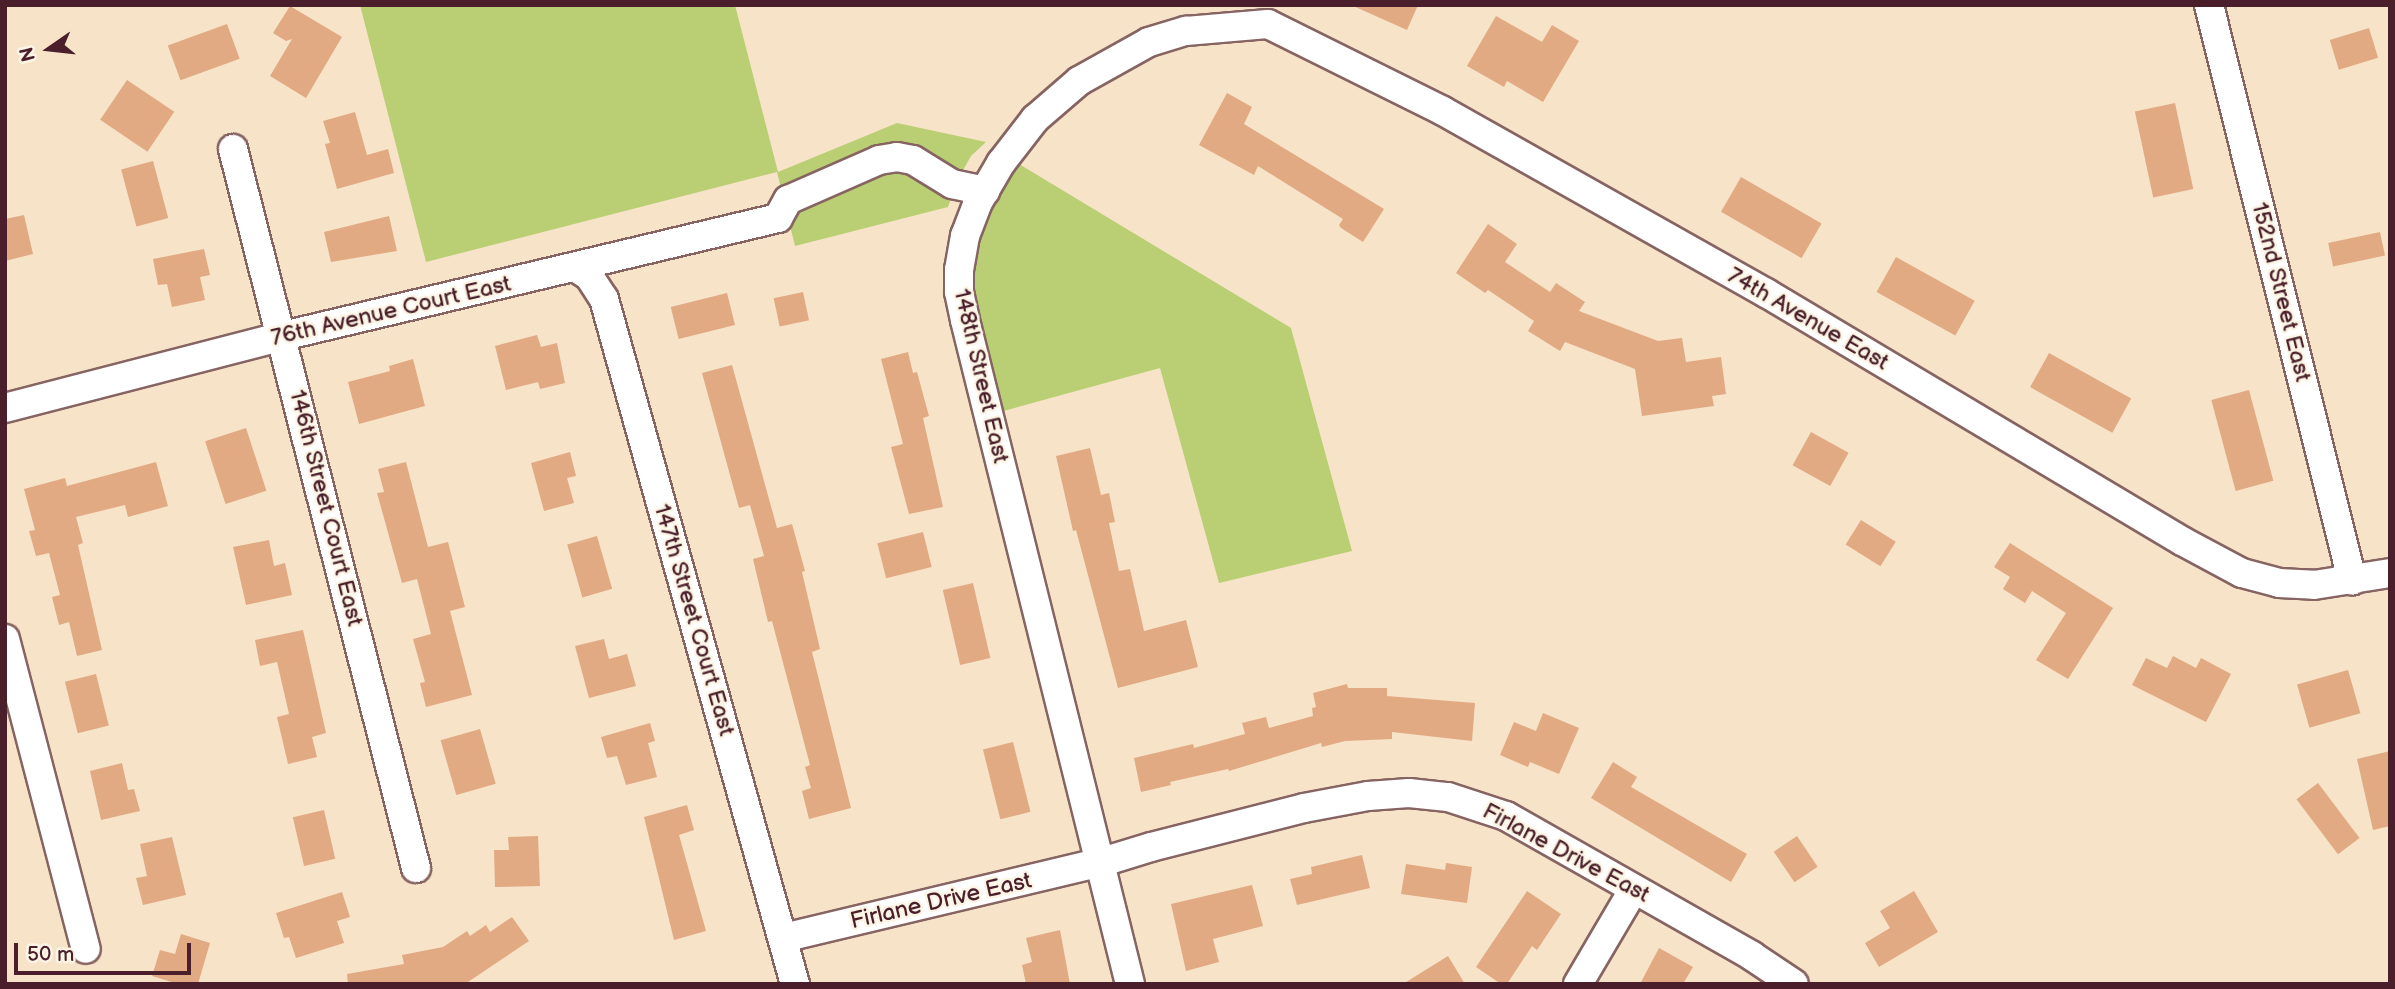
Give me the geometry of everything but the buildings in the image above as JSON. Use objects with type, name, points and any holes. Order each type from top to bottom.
[{"type":"street","name":"152nd Street East","points":[[2208,5],[2352,580]]},
{"type":"street","name":"74th Avenue East","points":[[1231,25],[1268,23],[1443,111],[1766,293],[2182,541],[2242,573],[2290,584],[2314,585],[2390,573]]},
{"type":"street","name":"148th Street East","points":[[1130,984],[1107,861],[958,292],[965,236],[985,191],[1035,120],[1079,81],[1149,42],[1186,31],[1231,25]]},
{"type":"street","name":"146th Street Court East","points":[[233,149],[283,336],[416,868]]},
{"type":"street","name":"76th Avenue Court East","points":[[5,408],[283,336],[778,218],[788,200],[869,164],[897,157],[923,165],[952,184],[985,191]]},
{"type":"street","name":"147th Street Court East","points":[[575,267],[589,276],[604,299],[795,984]]},
{"type":"street","points":[[5,639],[86,949]]},
{"type":"street","name":"Firlane Drive East","points":[[783,938],[1107,861],[1304,808],[1368,796],[1409,793],[1448,797],[1497,812],[1752,956],[1794,984]]},
{"type":"street","points":[[1578,984],[1634,889]]},
{"type":"green space","points":[[360,5],[735,5],[778,172],[897,123],[986,142],[971,156],[956,183],[948,207],[795,246],[777,172],[426,262]]},
{"type":"green space","points":[[1019,164],[1291,328],[1352,551],[1219,583],[1160,368],[1000,412],[971,293],[970,261],[992,196]]}]
